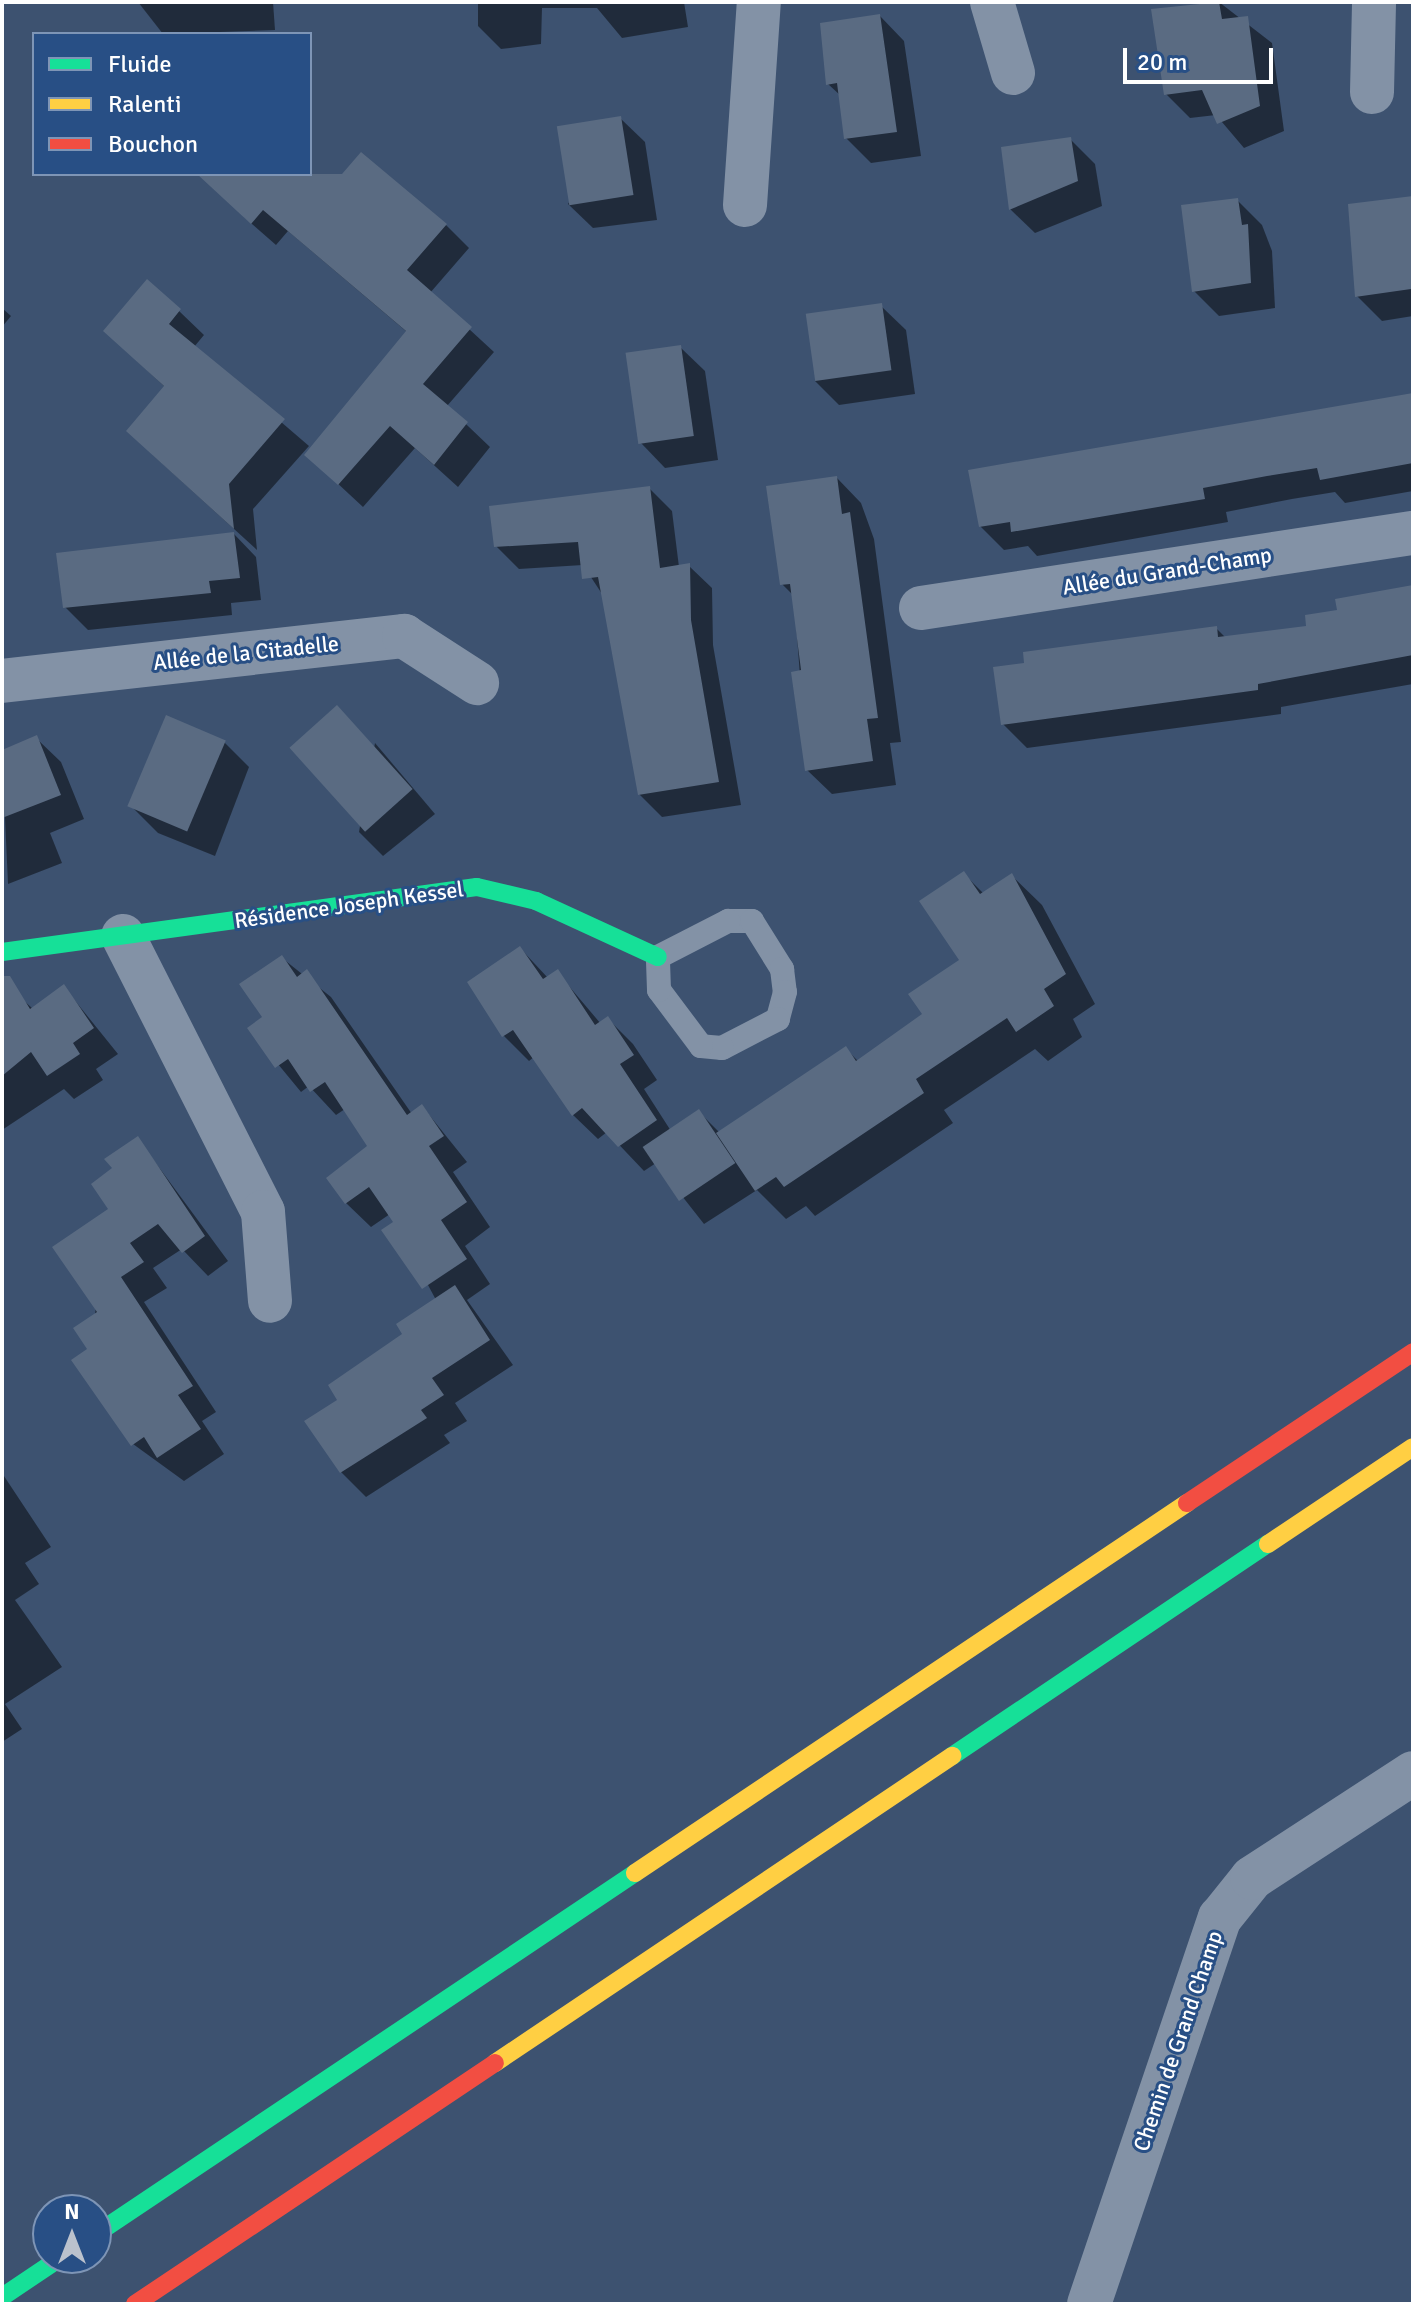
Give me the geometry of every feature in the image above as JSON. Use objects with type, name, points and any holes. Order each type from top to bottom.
[{"type":"main road","name":"Résidence Joseph Kessel","points":[[2,952],[477,887],[536,901],[658,957]]},
{"type":"main road","points":[[112,2223],[1413,1352]]},
{"type":"main road","points":[[135,2304],[1413,1447]]},
{"type":"main road","points":[[2,2297],[36,2274]]},
{"type":"street","points":[[745,205],[759,2]]},
{"type":"street","points":[[992,2],[1013,73]]},
{"type":"street","points":[[1372,92],[1374,2]]},
{"type":"street","name":"Allée du Grand-Champ","points":[[921,608],[1413,533]]},
{"type":"street","name":"Allée de la Citadelle","points":[[2,681],[404,636],[477,683]]},
{"type":"street","points":[[123,936],[263,1212],[270,1301]]},
{"type":"street","name":"Chemin de Grand Champ","points":[[1089,2304],[1220,1918],[1252,1878],[1413,1773]]},
{"type":"lane","points":[[728,921],[752,921],[782,969],[778,1019],[722,1048],[701,1046],[659,990],[658,957],[728,921]]},
{"type":"building","points":[[1219,2],[1222,19],[1248,16],[1260,106],[1217,124],[1202,90],[1164,95],[1151,9]]},
{"type":"building","points":[[880,14],[897,132],[844,139],[837,83],[826,85],[820,23]]},
{"type":"building","points":[[621,116],[634,195],[569,205],[557,126]]},
{"type":"building","points":[[1071,137],[1078,181],[1009,210],[1001,147]]},
{"type":"building","points":[[361,152],[447,224],[407,270],[472,327],[423,384],[468,422],[434,465],[390,426],[338,485],[304,455],[406,331],[263,210],[251,224],[199,176],[342,174]]},
{"type":"building","points":[[1413,196],[1411,289],[1355,297],[1348,204]]},
{"type":"building","points":[[1238,198],[1242,225],[1248,224],[1251,283],[1192,292],[1181,205]]},
{"type":"building","points":[[147,279],[181,309],[169,324],[285,419],[229,484],[234,529],[126,431],[164,386],[103,331]]},
{"type":"building","points":[[882,303],[891,370],[815,381],[806,314]]},
{"type":"building","points":[[681,345],[694,436],[638,444],[626,353]]},
{"type":"building","points":[[1413,393],[1413,463],[1320,480],[1317,468],[1267,476],[1203,488],[1205,499],[1011,532],[1010,522],[979,527],[968,470]]},
{"type":"building","points":[[837,476],[842,514],[850,512],[878,718],[867,719],[873,761],[805,771],[791,672],[801,670],[790,584],[780,585],[766,486]]},
{"type":"building","points":[[650,486],[660,568],[690,563],[691,620],[719,782],[638,795],[598,577],[582,579],[578,542],[494,547],[489,506]]},
{"type":"building","points":[[234,532],[240,578],[209,581],[211,593],[63,608],[56,553]]},
{"type":"building","points":[[1413,585],[1413,655],[1258,684],[1258,690],[1001,725],[993,667],[1024,663],[1023,652],[1217,626],[1218,637],[1306,626],[1305,615],[1337,610],[1335,599]]},
{"type":"building","points":[[337,705],[413,789],[365,832],[289,748]]},
{"type":"building","points":[[166,715],[226,740],[187,832],[127,806]]},
{"type":"building","points":[[37,735],[61,795],[2,818],[2,750]]},
{"type":"building","points":[[964,871],[980,894],[1012,873],[1066,974],[1044,989],[1054,1006],[1016,1032],[1007,1018],[916,1079],[924,1093],[784,1187],[776,1177],[755,1191],[716,1133],[846,1046],[856,1061],[922,1014],[908,994],[959,960],[919,901]]},
{"type":"building","points":[[520,946],[543,979],[558,969],[595,1025],[608,1016],[634,1055],[620,1064],[657,1120],[618,1147],[582,1108],[572,1116],[513,1030],[502,1037],[467,982]]},
{"type":"building","points":[[282,955],[297,977],[307,969],[407,1115],[422,1104],[444,1136],[429,1146],[467,1202],[441,1220],[467,1259],[422,1289],[381,1230],[393,1222],[369,1187],[345,1204],[326,1178],[367,1146],[325,1082],[310,1092],[288,1059],[275,1068],[247,1028],[262,1017],[239,984]]},
{"type":"building","points":[[2,976],[10,976],[30,1009],[64,984],[94,1028],[73,1043],[80,1054],[47,1076],[31,1052],[2,1076]]},
{"type":"building","points":[[699,1109],[735,1163],[679,1201],[643,1147]]},
{"type":"building","points":[[138,1136],[205,1236],[182,1253],[158,1224],[130,1243],[144,1262],[121,1277],[193,1386],[178,1395],[201,1429],[157,1458],[144,1437],[131,1446],[71,1360],[87,1349],[73,1328],[97,1312],[52,1247],[108,1209],[91,1184],[112,1168],[104,1159]]},
{"type":"building","points":[[455,1285],[490,1340],[432,1378],[444,1395],[421,1410],[427,1418],[340,1473],[304,1421],[337,1400],[328,1385],[402,1334],[396,1324]]},
{"type":"traffic: fast","points":[[2,952],[477,887],[536,901],[658,957]]},
{"type":"traffic: fast","points":[[952,1756],[1268,1544]]},
{"type":"traffic: fast","points":[[112,2223],[635,1873]]},
{"type":"traffic: fast","points":[[2,2297],[36,2274]]},
{"type":"traffic: slow","points":[[1268,1544],[1413,1447]]},
{"type":"traffic: slow","points":[[635,1873],[1187,1503]]},
{"type":"traffic: slow","points":[[495,2063],[952,1756]]},
{"type":"traffic: jam","points":[[1187,1503],[1413,1352]]},
{"type":"traffic: jam","points":[[135,2304],[495,2063]]}]
